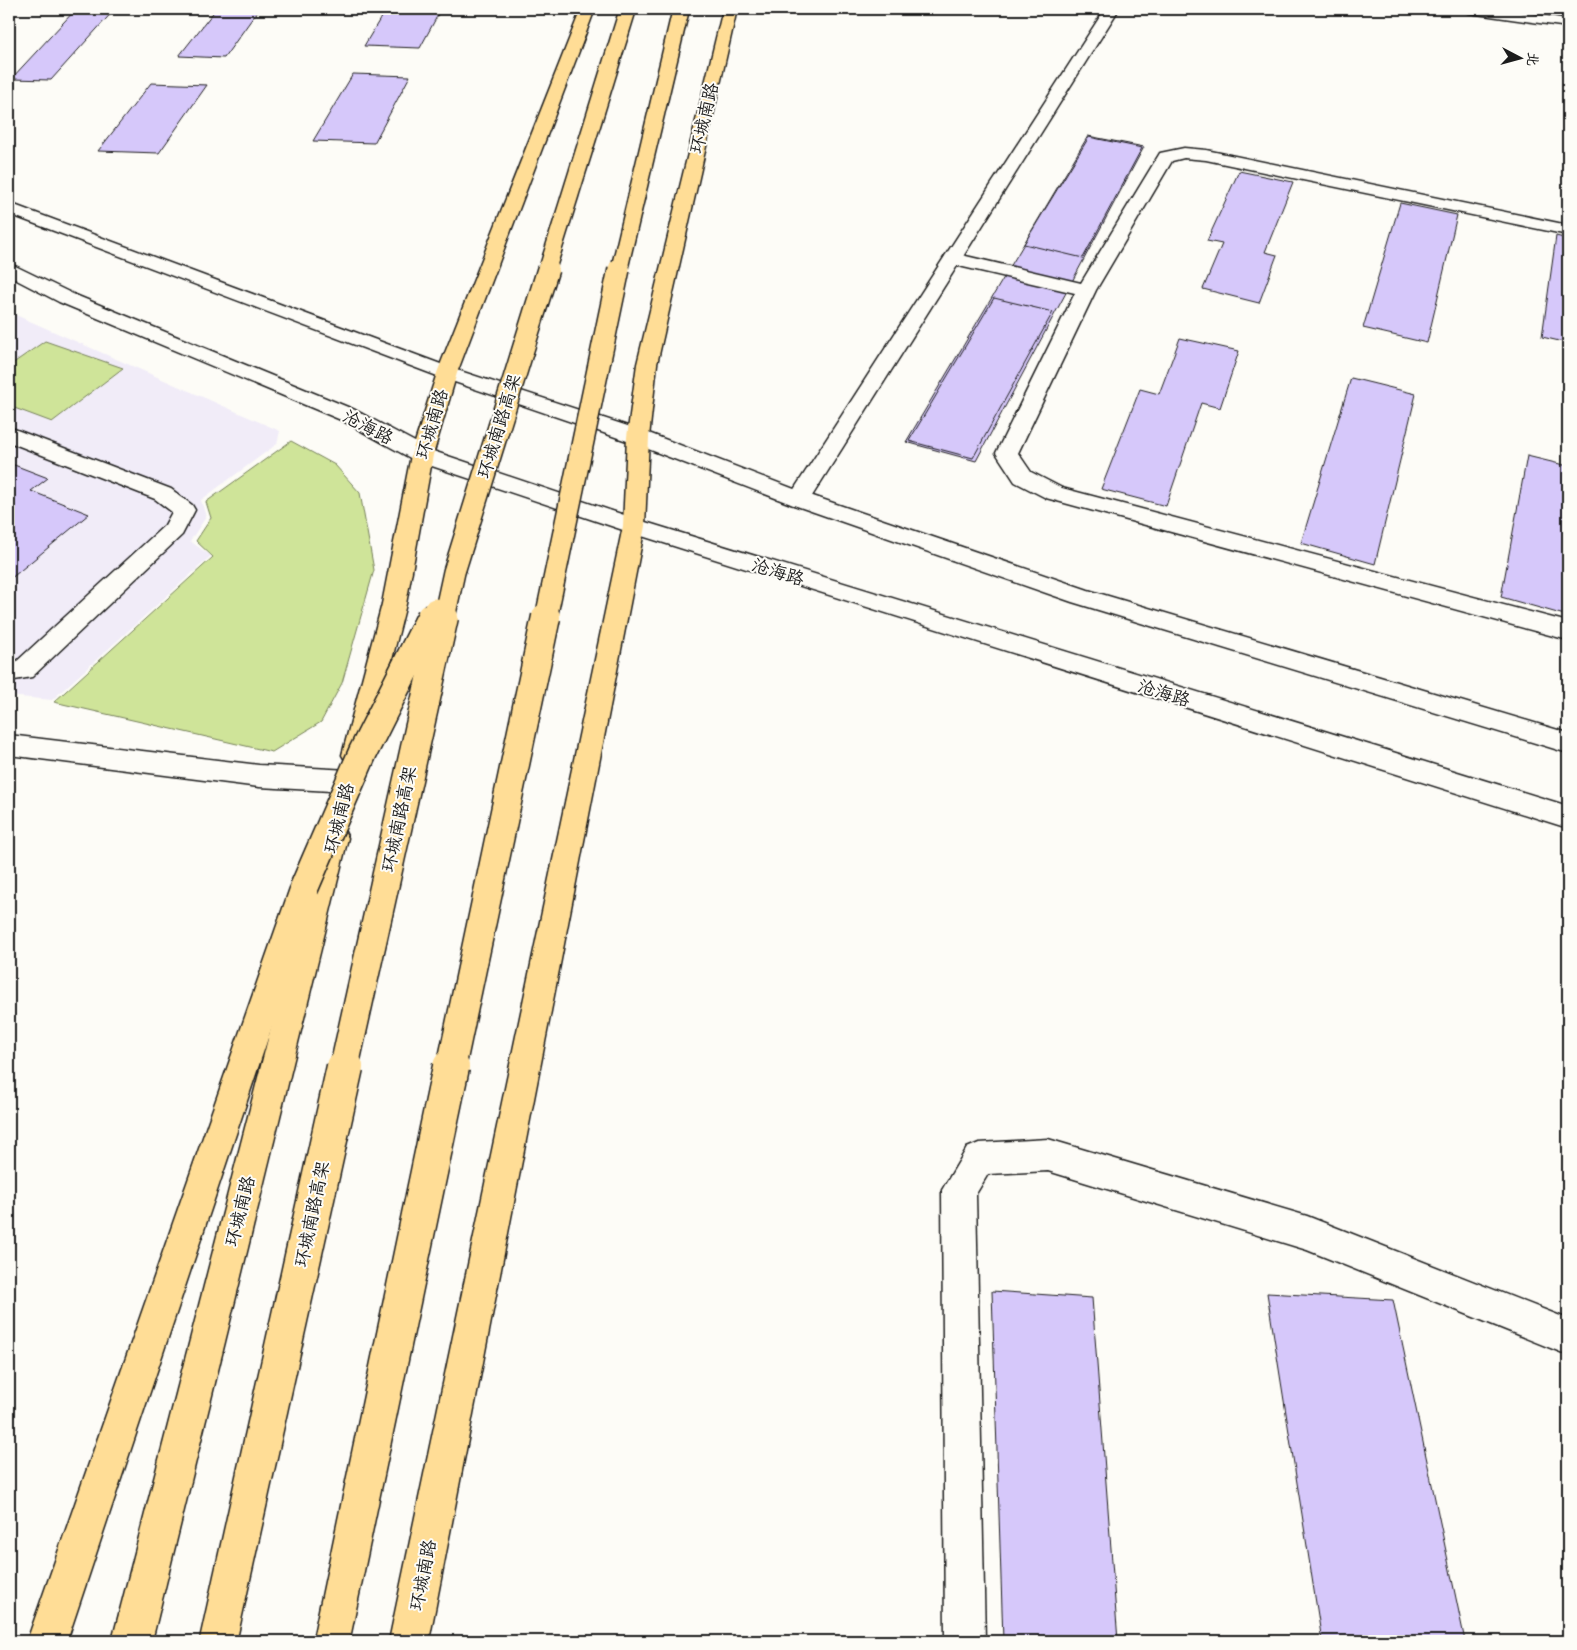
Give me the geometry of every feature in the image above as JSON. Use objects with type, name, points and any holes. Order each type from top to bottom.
[{"type":"main road","name":"环城南路","points":[[132,1641],[394,604],[422,455],[447,373],[588,9]]},
{"type":"main road","name":"环城南路高架","points":[[218,1641],[454,572],[628,9]]},
{"type":"main road","points":[[331,1641],[624,244],[681,9]]},
{"type":"main road","name":"环城南路","points":[[410,1641],[597,701],[634,526],[638,436],[647,364],[730,9]]},
{"type":"main road","points":[[799,499],[1112,9]]},
{"type":"main road","points":[[1469,9],[1568,23]]},
{"type":"main road","points":[[1568,230],[1206,154],[1184,153],[1166,157],[1086,290],[1007,453],[1023,477],[1054,493],[1568,631]]},
{"type":"main road","points":[[9,208],[447,373],[638,436],[799,499],[1080,596],[1568,743]]},
{"type":"main road","points":[[953,258],[1086,290]]},
{"type":"main road","name":"沧海路","points":[[9,269],[66,298],[348,415],[422,455],[634,526],[1248,720],[1568,817]]},
{"type":"main road","points":[[9,434],[163,494],[184,510],[174,530],[23,670],[9,672]]},
{"type":"main road","points":[[47,1641],[304,888],[363,752],[454,572]]},
{"type":"main road","points":[[9,745],[259,776],[349,781]]},
{"type":"main road","points":[[965,1641],[959,1190],[979,1159],[1048,1155],[1307,1233],[1568,1337]]},
{"type":"shaded area","points":[[9,312],[280,431],[277,444],[201,500],[206,517],[190,541],[211,556],[52,700],[9,696]]},
{"type":"green space","points":[[45,341],[123,368],[52,422],[9,406],[9,366]]},
{"type":"green space","points":[[291,441],[335,465],[360,493],[374,570],[342,683],[321,722],[272,752],[54,702],[213,557],[196,541],[211,518],[206,502]]},
{"type":"building","points":[[76,9],[115,9],[51,80],[11,79]]},
{"type":"building","points":[[216,9],[259,9],[224,58],[179,56]]},
{"type":"building","points":[[386,9],[441,9],[420,48],[364,46]]},
{"type":"building","points":[[353,74],[410,76],[374,143],[313,141]]},
{"type":"building","points":[[151,83],[207,85],[159,153],[98,151]]},
{"type":"building","points":[[1088,136],[1144,147],[976,461],[906,442]]},
{"type":"building","points":[[1089,137],[1142,148],[1083,258],[1024,244]]},
{"type":"building","points":[[1239,171],[1293,182],[1265,252],[1277,255],[1259,303],[1203,289],[1222,244],[1207,241]]},
{"type":"building","points":[[1400,203],[1457,215],[1427,343],[1363,328]]},
{"type":"building","points":[[1556,236],[1568,239],[1568,343],[1542,337]]},
{"type":"building","points":[[994,298],[1053,312],[973,458],[909,441]]},
{"type":"building","points":[[1180,338],[1239,351],[1220,408],[1201,403],[1166,506],[1101,489],[1140,389],[1159,394]]},
{"type":"building","points":[[1351,378],[1416,394],[1375,564],[1301,543]]},
{"type":"building","points":[[1527,456],[1568,466],[1568,616],[1501,597]]},
{"type":"building","points":[[9,463],[48,478],[31,491],[89,514],[9,580]]},
{"type":"building","points":[[992,1291],[1092,1298],[1118,1641],[1003,1641]]},
{"type":"building","points":[[1267,1293],[1393,1300],[1465,1641],[1322,1641]]}]
